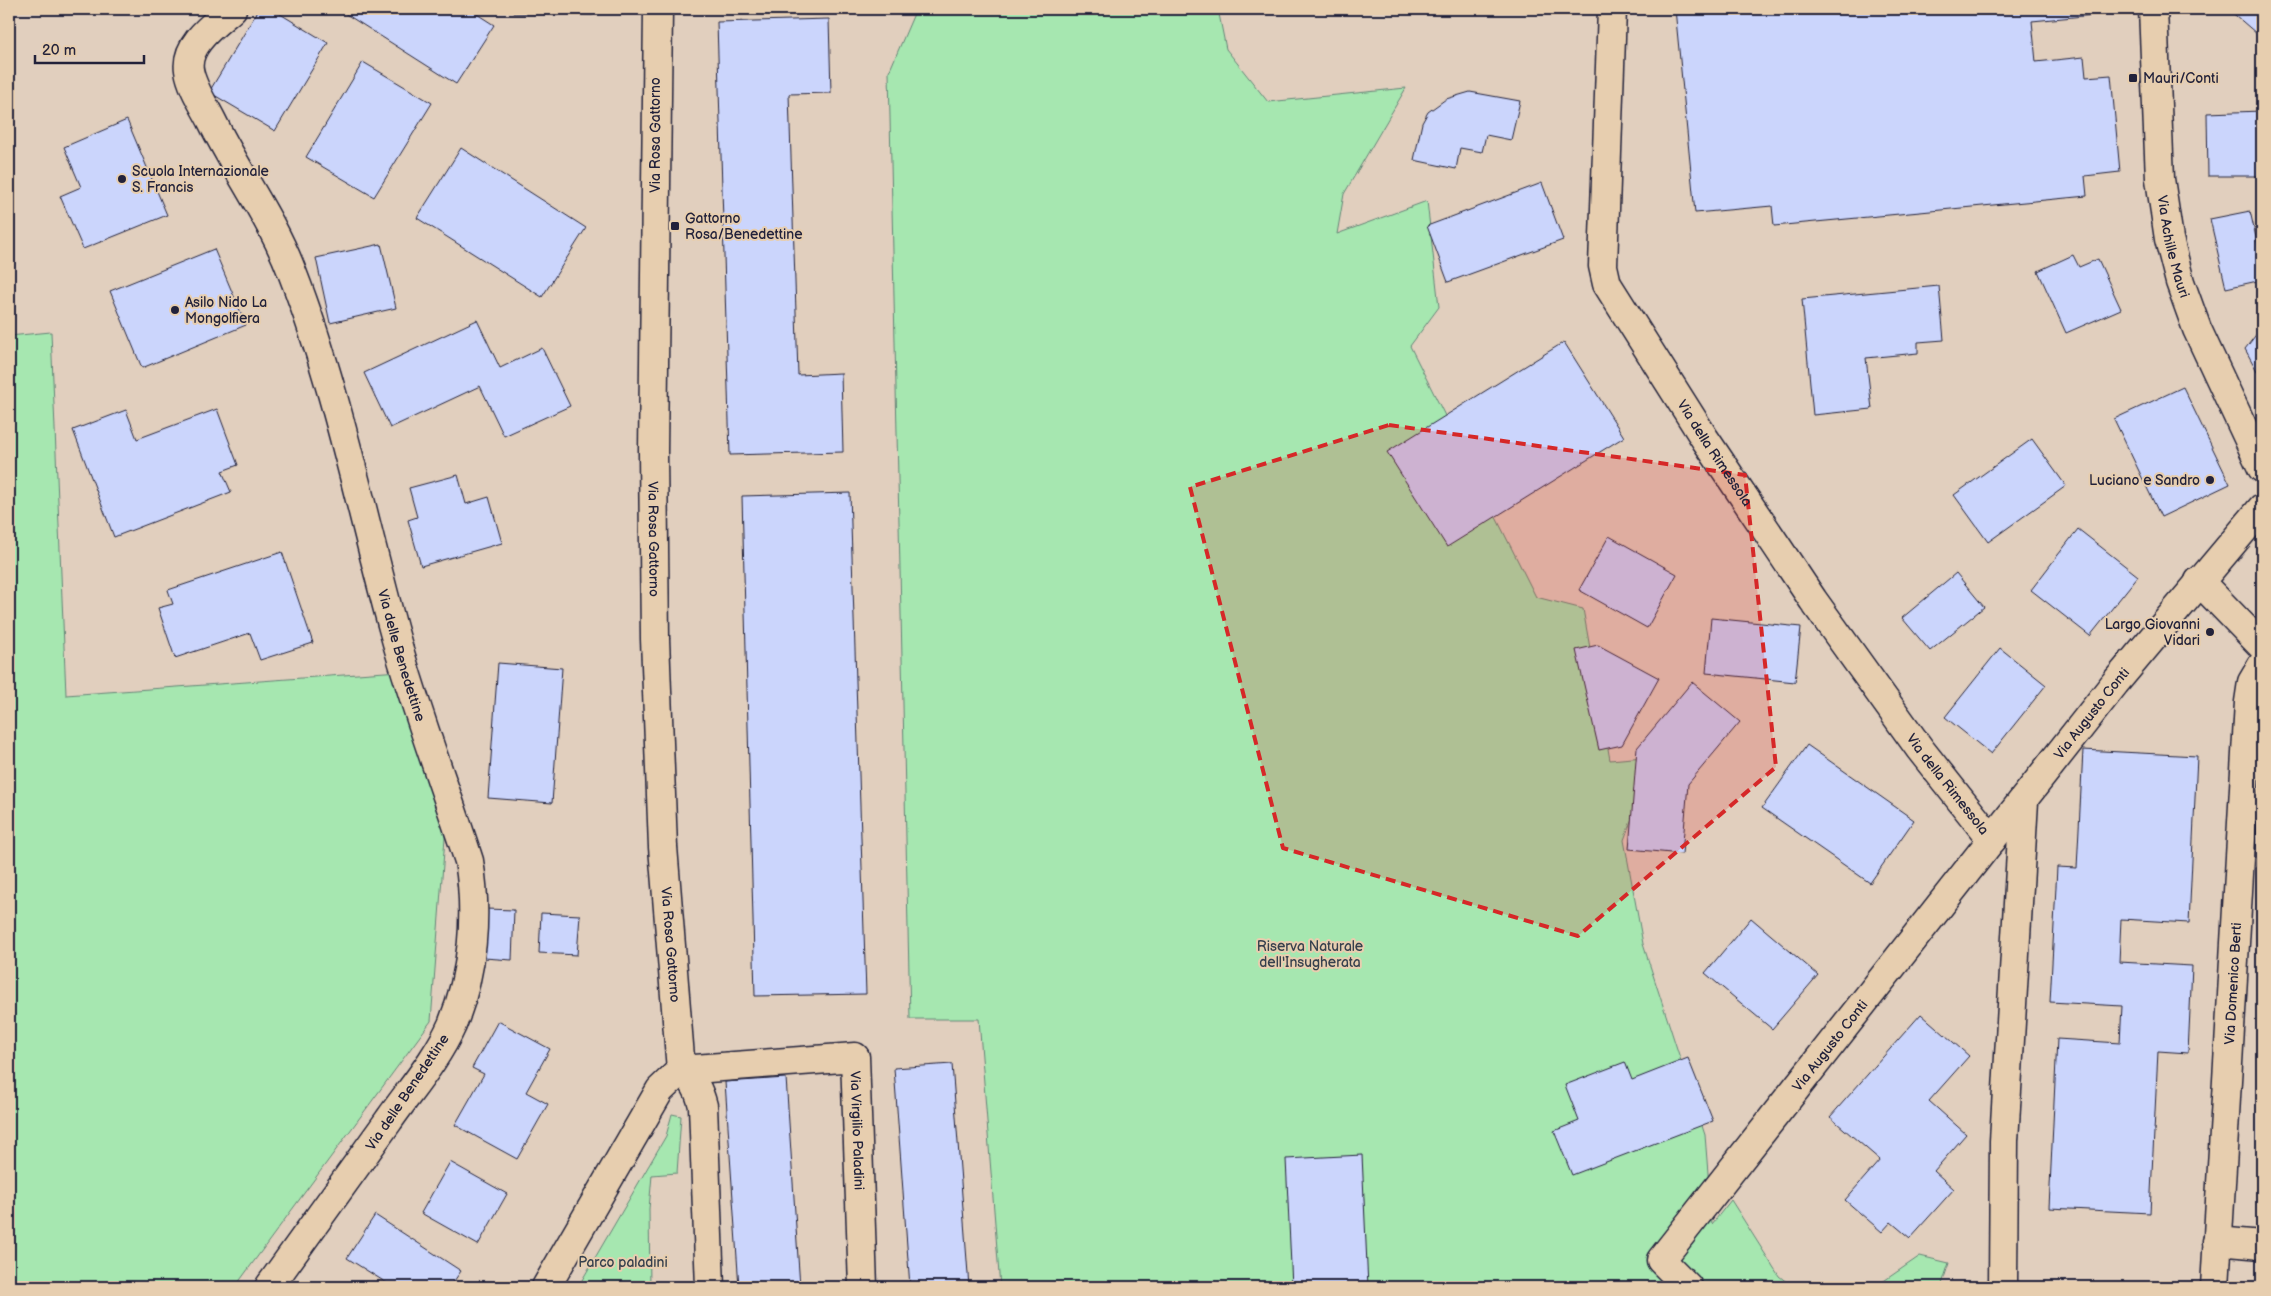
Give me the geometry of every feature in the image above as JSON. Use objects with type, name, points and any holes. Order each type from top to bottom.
[{"type":"street","name":"Via delle Benedettine","points":[[232,9],[212,26],[195,45],[189,63],[192,82],[226,150],[280,243],[293,273],[341,427],[395,634],[468,860],[473,890],[469,961],[459,1005],[451,1027],[419,1078],[269,1287]]},
{"type":"street","name":"Via Rosa Gattorno","points":[[658,9],[653,453],[655,639],[663,847],[681,1070]]},
{"type":"street","name":"Via della Rimessola","points":[[1612,9],[1603,266],[1607,284],[1705,439],[1813,600],[1920,749],[1992,840]]},
{"type":"street","name":"Via Achille Mauri","points":[[2153,9],[2160,170],[2169,239],[2180,282],[2197,329],[2262,468]]},
{"type":"street","name":"Via Augusto Conti","points":[[1688,1287],[1661,1260],[2116,682],[2262,508]]},
{"type":"street","points":[[2199,581],[2262,646]]},
{"type":"street","name":"Via Domenico Berti","points":[[2215,1287],[2247,727],[2252,682],[2262,665]]},
{"type":"street","points":[[2003,1287],[2004,1141],[2024,801]]},
{"type":"street","name":"Via Virgilio Paladini","points":[[681,1070],[855,1056],[863,1287]]},
{"type":"street","points":[[546,1287],[660,1090],[681,1070],[693,1079],[699,1090],[703,1106],[710,1287]]},
{"type":"street","points":[[2218,1241],[2262,1245]]},
{"type":"highlighted area","points":[[1389,425],[1745,475],[1776,767],[1578,936],[1283,848],[1190,487]]},
{"type":"green space","name":"Riserva Naturale dell'Insugherata","points":[[916,9],[1218,9],[1226,49],[1268,102],[1406,88],[1344,194],[1337,234],[1427,201],[1439,307],[1410,346],[1536,597],[1583,609],[1610,760],[1655,756],[1624,840],[1643,944],[1705,1135],[1712,1224],[1731,1200],[1779,1276],[1793,1287],[1000,1287],[979,1019],[910,1019],[889,72]]},
{"type":"green space","points":[[51,332],[66,695],[399,671],[446,825],[431,1021],[235,1287],[9,1287],[9,336]]},
{"type":"green space","name":"Parco paladini","points":[[672,1114],[681,1116],[677,1173],[652,1175],[649,1209],[650,1287],[578,1287],[666,1136]]},
{"type":"green space","points":[[1920,1256],[1949,1263],[1941,1287],[1875,1287]]},
{"type":"building","points":[[259,9],[272,9],[328,43],[275,131],[209,92]]},
{"type":"building","points":[[338,9],[469,9],[494,25],[456,84]]},
{"type":"building","points":[[513,9],[593,9],[593,15],[513,13]]},
{"type":"building","points":[[1675,9],[2104,9],[2104,14],[2032,21],[2036,62],[2084,57],[2086,77],[2111,75],[2120,172],[2085,176],[2087,196],[1774,226],[1772,206],[1695,213]]},
{"type":"building","points":[[2228,9],[2262,9],[2262,28],[2257,34]]},
{"type":"building","points":[[829,19],[831,93],[789,94],[798,375],[841,373],[843,452],[730,455],[717,22]]},
{"type":"building","points":[[363,62],[432,103],[374,197],[306,157]]},
{"type":"building","points":[[1470,92],[1520,101],[1511,140],[1486,135],[1482,152],[1460,148],[1456,169],[1414,160],[1422,123],[1428,112],[1446,99]]},
{"type":"building","points":[[2262,111],[2262,176],[2208,176],[2207,113]]},
{"type":"building","points":[[127,120],[167,215],[83,249],[60,196],[81,187],[64,147]]},
{"type":"building","points":[[461,148],[586,228],[542,297],[417,218]]},
{"type":"building","points":[[1542,183],[1563,240],[1448,282],[1427,226]]},
{"type":"building","points":[[2250,211],[2262,264],[2262,280],[2226,288],[2210,219]]},
{"type":"building","points":[[381,244],[396,308],[330,323],[316,258]]},
{"type":"building","points":[[214,249],[246,325],[142,368],[110,291]]},
{"type":"building","points":[[2073,255],[2079,267],[2098,259],[2121,309],[2066,333],[2038,271]]},
{"type":"building","points":[[1939,286],[1944,340],[1918,342],[1918,353],[1866,358],[1872,409],[1813,415],[1802,299]]},
{"type":"building","points":[[477,320],[500,368],[542,348],[570,406],[504,436],[480,386],[390,428],[364,373]]},
{"type":"building","points":[[2262,327],[2262,380],[2245,349]]},
{"type":"building","points":[[1564,342],[1624,437],[1447,547],[1387,452]]},
{"type":"building","points":[[2183,387],[2230,484],[2161,517],[2114,419]]},
{"type":"building","points":[[217,409],[238,465],[222,471],[231,492],[114,537],[73,430],[126,410],[137,439]]},
{"type":"building","points":[[2032,439],[2066,486],[1988,542],[1954,495]]},
{"type":"building","points":[[458,475],[466,504],[489,497],[502,543],[421,566],[408,520],[417,517],[409,488]]},
{"type":"building","points":[[850,493],[866,994],[755,996],[742,496]]},
{"type":"building","points":[[2078,529],[2138,576],[2090,636],[2031,590]]},
{"type":"building","points":[[1609,536],[1677,574],[1647,628],[1579,590]]},
{"type":"building","points":[[282,552],[313,643],[260,660],[250,633],[175,658],[158,608],[173,604],[168,590]]},
{"type":"building","points":[[1956,573],[1984,607],[1930,651],[1902,618]]},
{"type":"building","points":[[1711,618],[1801,627],[1795,682],[1706,673]]},
{"type":"building","points":[[1598,645],[1659,678],[1622,745],[1599,750],[1576,650]]},
{"type":"building","points":[[2000,648],[2046,685],[1991,754],[1945,717]]},
{"type":"building","points":[[498,663],[562,668],[552,803],[488,798]]},
{"type":"building","points":[[1692,682],[1740,722],[1688,784],[1682,854],[1629,849],[1637,748]]},
{"type":"building","points":[[1807,745],[1914,820],[1870,883],[1762,808]]},
{"type":"building","points":[[2083,750],[2197,756],[2189,923],[2121,919],[2119,962],[2192,966],[2188,1053],[2158,1051],[2150,1213],[2049,1208],[2057,1039],[2120,1043],[2122,1006],[2050,1002],[2057,867],[2077,868]]},
{"type":"building","points":[[486,909],[514,910],[512,960],[484,958]]},
{"type":"building","points":[[541,913],[580,915],[577,955],[539,953]]},
{"type":"building","points":[[1751,918],[1818,975],[1772,1029],[1705,973]]},
{"type":"building","points":[[1921,1014],[1969,1056],[1929,1101],[1966,1134],[1934,1171],[1954,1189],[1910,1238],[1891,1222],[1882,1232],[1845,1200],[1880,1160],[1830,1117]]},
{"type":"building","points":[[498,1021],[550,1049],[526,1092],[548,1104],[517,1159],[455,1125],[484,1074],[472,1068]]},
{"type":"building","points":[[1688,1058],[1713,1121],[1572,1175],[1554,1131],[1579,1121],[1565,1085],[1625,1062],[1632,1080]]},
{"type":"building","points":[[952,1064],[969,1287],[910,1287],[894,1068]]},
{"type":"building","points":[[786,1078],[800,1287],[739,1287],[725,1082]]},
{"type":"building","points":[[1362,1155],[1368,1287],[1292,1287],[1286,1159]]},
{"type":"building","points":[[450,1162],[507,1194],[478,1245],[421,1213]]},
{"type":"building","points":[[375,1215],[461,1271],[450,1287],[393,1287],[347,1258]]},
{"type":"building","points":[[2073,1285],[2157,1287],[2073,1287]]},
{"type":"place","name":"Mauri/Conti","points":[[2133,78]]},
{"type":"place","name":"Scuola Internazionale S. Francis","points":[[122,179]]},
{"type":"place","name":"Gattorno Rosa/Benedettine","points":[[675,226]]},
{"type":"place","name":"Asilo Nido La Mongolfiera","points":[[175,310]]},
{"type":"place","name":"Luciano e Sandro","points":[[2210,480]]},
{"type":"place","name":"Largo Giovanni Vidari","points":[[2210,632]]}]
